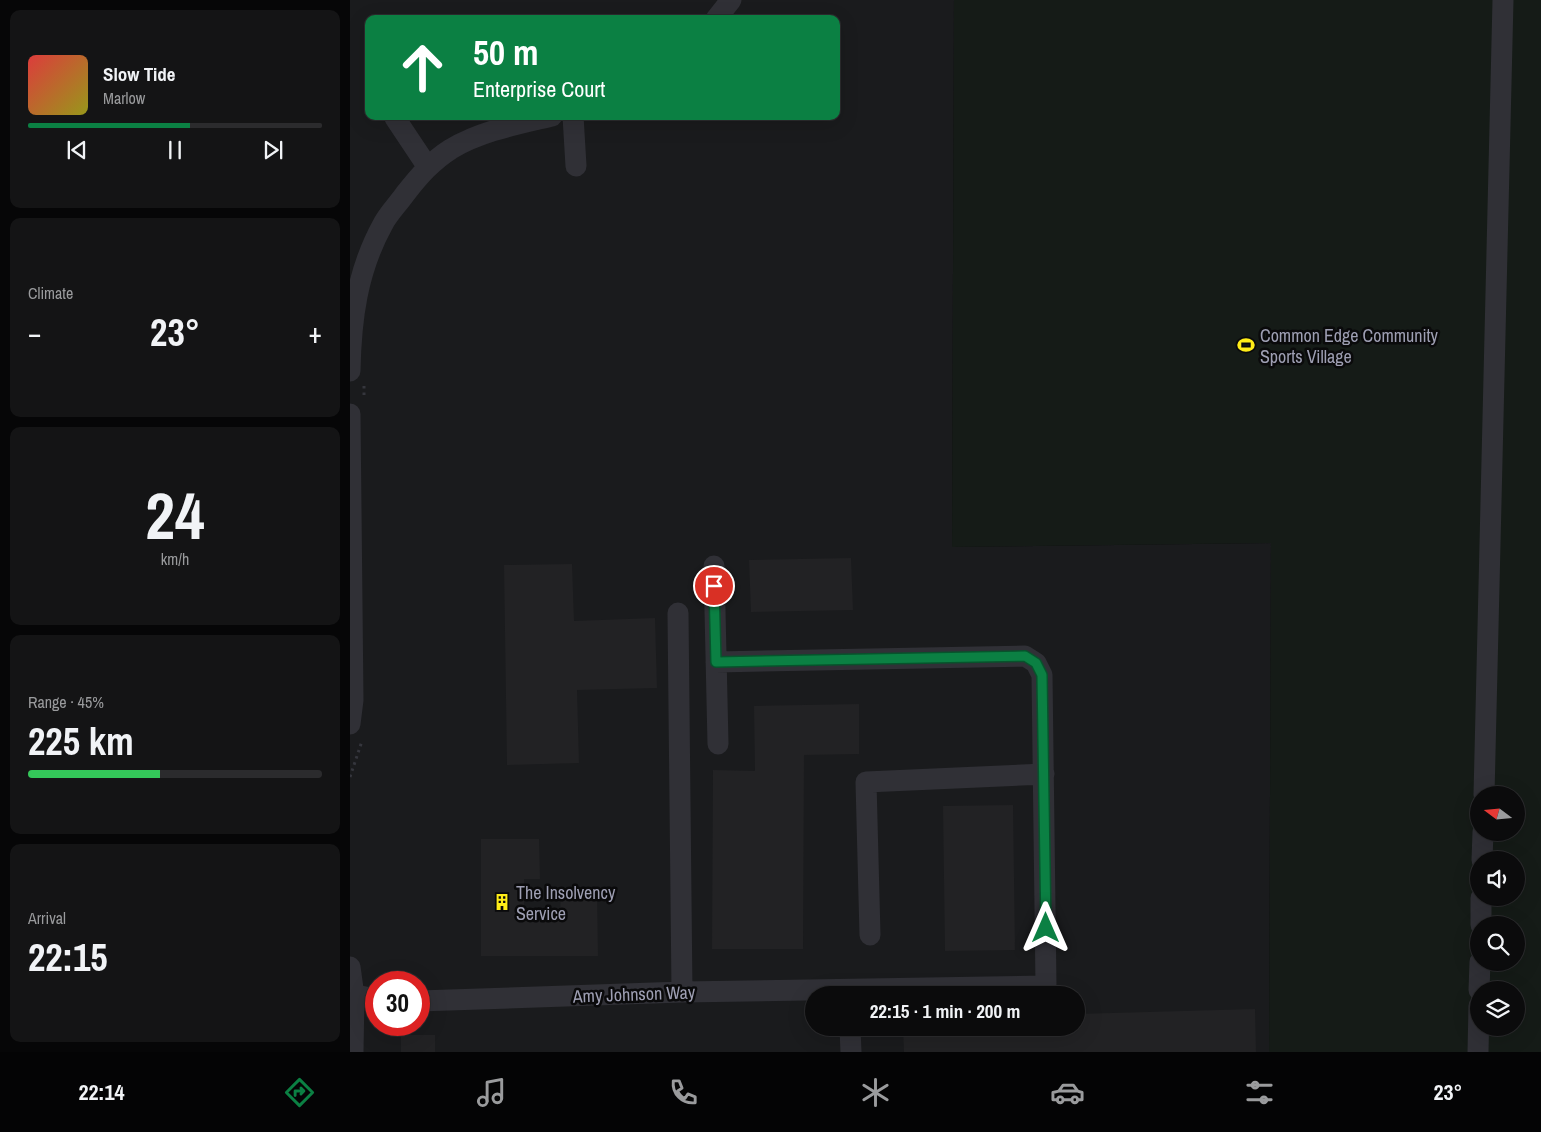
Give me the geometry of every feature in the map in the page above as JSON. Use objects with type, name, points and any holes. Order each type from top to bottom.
[{"type":"street","points":[[719,15],[731,0]]},
{"type":"street","points":[[1484,786],[1503,0]]},
{"type":"street","points":[[396,120],[427,166]]},
{"type":"street","points":[[357,377],[351,324],[363,269],[383,224],[427,166],[451,149],[476,137],[538,120]]},
{"type":"street","points":[[573,120],[576,166]]},
{"type":"street","points":[[356,730],[353,690],[357,408]]},
{"type":"street","points":[[714,566],[718,744]]},
{"type":"street","points":[[678,613],[682,992]]},
{"type":"street","points":[[716,662],[1025,656],[1036,663],[1042,675],[1044,774],[866,782],[870,935]]},
{"type":"street","name":"Amy Johnson Way","points":[[1044,774],[1046,986]]},
{"type":"street","points":[[350,967],[353,1052]]},
{"type":"street","name":"Amy Johnson Way","points":[[430,1001],[682,992],[805,992]]},
{"type":"street","points":[[352,995],[365,997]]},
{"type":"street","points":[[850,1036],[851,1052]]},
{"type":"street","points":[[1478,1036],[1478,1052]]},
{"type":"path","points":[[357,377],[357,408]]},
{"type":"path","points":[[350,777],[362,745],[356,730]]},
{"type":"shaded area","points":[[350,0],[954,0],[952,547],[1271,543],[1269,1052],[350,1052]]},
{"type":"shaded area","name":"Common Edge Community Sports Village","points":[[954,0],[1541,0],[1541,1052],[1269,1052],[1271,543],[952,547]]},
{"type":"building","points":[[851,558],[853,610],[751,612],[749,560]]},
{"type":"building","points":[[572,564],[574,621],[655,618],[657,688],[577,690],[579,763],[507,765],[504,565]]},
{"type":"building","points":[[859,704],[859,754],[804,755],[803,949],[712,949],[713,770],[755,771],[754,706]]},
{"type":"building","points":[[1013,805],[1015,950],[945,951],[943,806]]},
{"type":"building","name":"The Insolvency Service","points":[[481,839],[539,839],[540,879],[524,879],[524,914],[560,914],[561,891],[597,891],[598,956],[481,956]]},
{"type":"building","points":[[1255,1009],[1256,1052],[904,1052],[903,1036],[1085,1036],[1085,1014]]},
{"type":"building","points":[[435,1035],[435,1052],[401,1052],[401,1036]]},
{"type":"place","name":"Common Edge Community Sports Village","points":[[1246,345]]},
{"type":"place","name":"The Insolvency Service","points":[[502,902]]},
{"type":"route","points":[[714,586],[716,662],[1025,656],[1036,663],[1042,675],[1046,928]]}]
